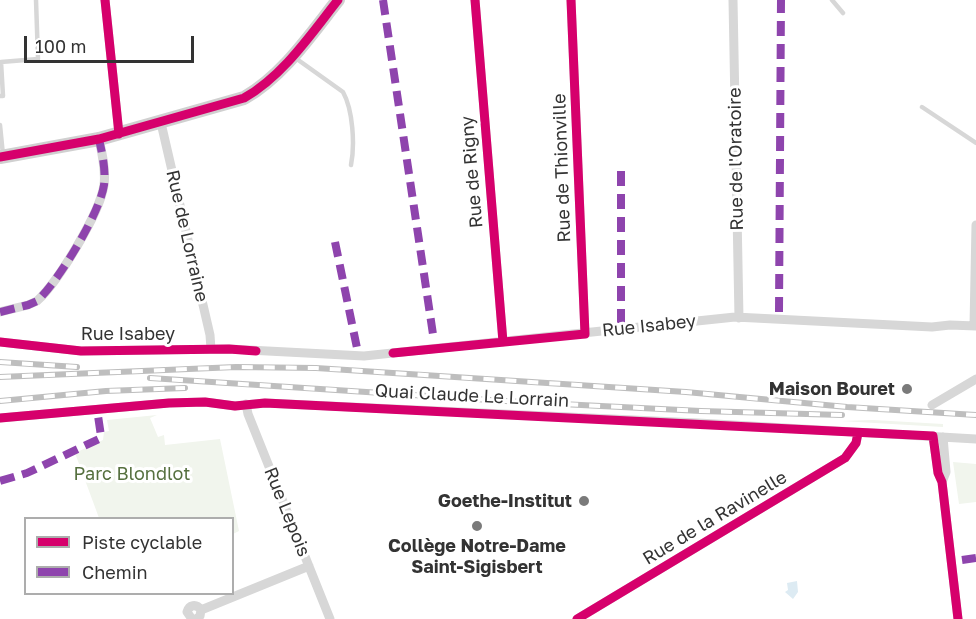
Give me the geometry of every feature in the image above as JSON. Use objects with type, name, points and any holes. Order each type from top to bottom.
[{"type":"main road","points":[[1,156],[99,139],[244,98],[265,85],[338,0]]},
{"type":"street","points":[[105,0],[118,134]]},
{"type":"street","name":"Rue de Rigny","points":[[474,0],[503,342]]},
{"type":"street","name":"Rue de Thionville","points":[[571,0],[585,334]]},
{"type":"street","name":"Rue de l'Oratoire","points":[[733,0],[739,318]]},
{"type":"street","name":"Rue de Lorraine","points":[[161,123],[210,335],[210,349]]},
{"type":"street","points":[[0,312],[28,305],[42,297],[82,238],[104,186],[99,139]]},
{"type":"street","points":[[975,326],[976,225]]},
{"type":"street","name":"Rue Isabey","points":[[0,342],[81,351],[210,349],[364,356],[739,318],[932,327],[975,326]]},
{"type":"street","points":[[932,405],[976,379]]},
{"type":"street","name":"Quai Claude Le Lorrain","points":[[0,418],[169,403],[205,402],[235,406],[265,403],[698,423],[976,440]]},
{"type":"street","name":"Rue Lepois","points":[[246,404],[330,619]]},
{"type":"street","name":"Rue de la Ravinelle","points":[[578,619],[845,458],[856,443],[858,434]]},
{"type":"street","points":[[938,437],[938,473],[942,482],[958,619]]},
{"type":"street","points":[[196,616],[309,566]]},
{"type":"lane","points":[[0,96],[3,96],[1,62],[38,59],[36,0]]},
{"type":"lane","points":[[832,0],[843,13]]},
{"type":"lane","points":[[292,56],[343,92],[347,100],[354,150],[351,165]]},
{"type":"lane","points":[[922,107],[976,143]]},
{"type":"lane","points":[[0,125],[1,156]]},
{"type":"green space","name":"Parc Blondlot","points":[[157,415],[150,418],[158,437],[164,435],[165,445],[220,439],[239,531],[234,534],[234,517],[99,517],[75,453],[103,440],[104,432],[109,431],[107,420]]},
{"type":"green space","points":[[873,420],[943,424],[943,427],[841,421]]},
{"type":"green space","points":[[953,462],[976,464],[976,502],[959,504]]},
{"type":"shaded area","points":[[797,581],[798,592],[793,599],[785,592],[788,590],[787,583]]},
{"type":"railway","points":[[0,362],[77,367]]},
{"type":"railway","points":[[0,377],[236,367],[316,368],[686,392],[847,407],[976,415]]},
{"type":"railway","points":[[150,378],[521,402],[842,415]]},
{"type":"railway","points":[[0,401],[106,391],[185,388]]},
{"type":"marked path","points":[[383,0],[434,341]]},
{"type":"marked path","points":[[779,312],[781,0]]},
{"type":"marked path","points":[[0,312],[37,301],[56,279],[87,229],[104,185],[104,168],[99,139]]},
{"type":"marked path","points":[[621,171],[621,323]]},
{"type":"marked path","points":[[335,242],[357,348]]},
{"type":"marked path","points":[[0,481],[27,473],[99,439],[101,436],[97,409]]},
{"type":"marked path","points":[[962,560],[976,558]]},
{"type":"cycle path","points":[[105,0],[119,134]]},
{"type":"cycle path","points":[[0,157],[99,139],[244,98],[284,66],[338,0]]},
{"type":"cycle path","points":[[475,0],[503,342]]},
{"type":"cycle path","points":[[393,353],[585,334],[571,0]]},
{"type":"cycle path","points":[[0,342],[81,351],[229,349],[256,351]]},
{"type":"cycle path","points":[[0,418],[169,403],[205,402],[235,406],[265,403],[933,436],[938,473],[942,482],[958,619]]},
{"type":"cycle path","points":[[577,619],[845,458],[856,443],[858,433]]},
{"type":"place","name":"Maison Bouret","points":[[907,389]]},
{"type":"place","name":"Goethe-Institut","points":[[584,501]]},
{"type":"place","name":"Collège Notre-Dame Saint-Sigisbert","points":[[477,526]]}]
